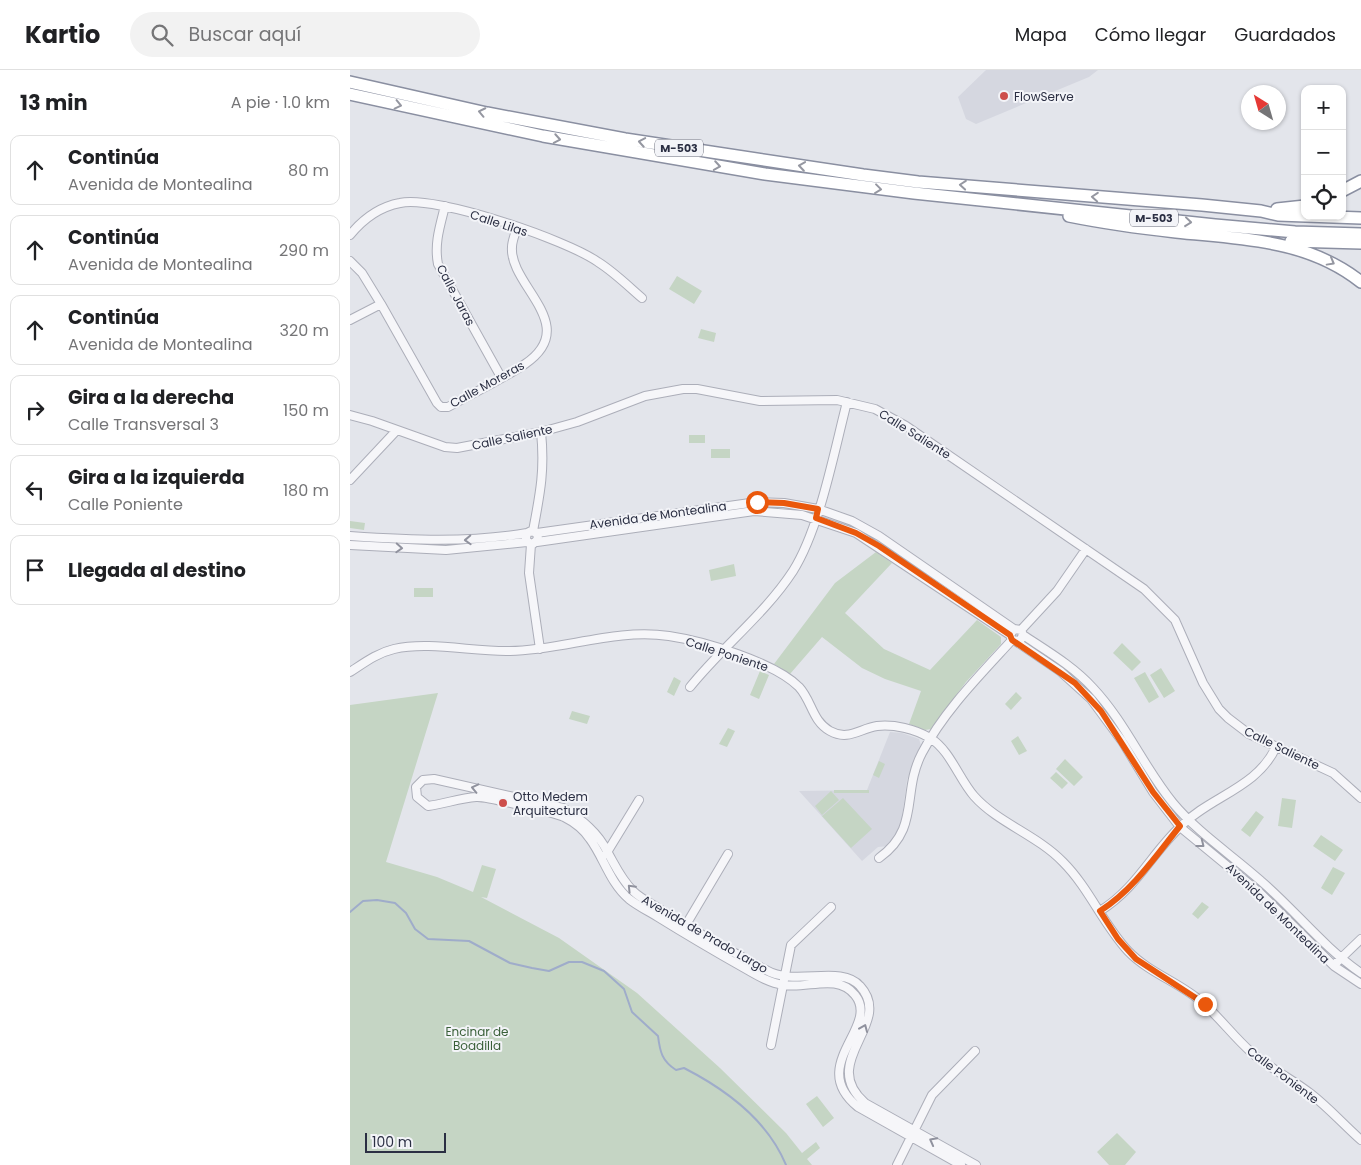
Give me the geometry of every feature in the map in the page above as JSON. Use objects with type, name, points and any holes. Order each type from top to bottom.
[{"type":"highway","name":"M-503","points":[[350,82],[548,125],[770,162],[918,182],[1261,211],[1278,215],[1361,218]]},
{"type":"highway","name":"M-503","points":[[350,94],[492,126],[620,150],[766,174],[948,197],[1295,232],[1361,234]]},
{"type":"highway","points":[[1346,189],[1361,181]]},
{"type":"highway","points":[[1346,197],[1361,191]]},
{"type":"highway","points":[[948,197],[964,202],[1292,246],[1315,253],[1349,272],[1361,282]]},
{"type":"highway","name":"M-503","points":[[1261,211],[1301,206]]},
{"type":"highway","points":[[1234,238],[1361,243]]},
{"type":"street","name":"Calle Lilas","points":[[352,230],[369,216],[385,207],[402,202],[422,202],[445,206],[555,241],[598,261],[642,298]]},
{"type":"street","name":"Calle Jaras","points":[[445,206],[435,251],[438,264],[501,377]]},
{"type":"street","name":"Calle Moreras","points":[[350,261],[362,273],[381,304],[437,403],[441,407],[448,407],[526,364],[540,350],[547,335],[546,318],[514,259],[512,247],[517,228]]},
{"type":"street","points":[[350,320],[381,304]]},
{"type":"street","name":"Calle Saliente","points":[[350,415],[445,447],[457,448],[540,432],[577,422],[644,396],[683,388],[760,401],[827,399],[875,409],[906,426],[1144,589],[1164,607],[1183,634],[1203,683],[1219,709],[1250,734],[1333,773],[1361,798]]},
{"type":"street","points":[[690,687],[778,591],[792,571],[816,518],[847,402]]},
{"type":"street","points":[[350,480],[396,431]]},
{"type":"street","points":[[540,432],[544,460],[543,482],[532,538],[529,572],[540,649]]},
{"type":"street","name":"Avenida de Montealina","points":[[350,536],[440,541],[532,538],[757,502],[784,503],[818,509],[852,521],[879,536],[1016,635],[1091,699],[1122,741],[1153,792],[1180,826],[1259,892],[1334,966],[1361,984]]},
{"type":"street","name":"Avenida de Montealina","points":[[350,545],[446,550],[754,511],[779,512],[816,518],[856,533],[1074,670],[1106,704],[1164,790],[1188,820],[1261,880],[1340,959],[1361,973]]},
{"type":"street","points":[[879,858],[891,850],[905,828],[915,770],[931,739],[964,693],[1058,591],[1086,549]]},
{"type":"street","name":"Calle Poniente","points":[[350,672],[381,654],[406,648],[510,651],[540,649],[619,635],[644,634],[668,636],[722,650],[777,671],[792,681],[807,697],[819,722],[833,733],[845,736],[876,726],[912,730],[931,739],[942,750],[976,798],[993,812],[1046,846],[1080,881],[1118,939],[1136,959],[1205,1004],[1253,1054],[1312,1094],[1361,1140]]},
{"type":"street","points":[[1100,911],[1117,901],[1130,888],[1180,826],[1254,777],[1270,760],[1276,747]]},
{"type":"street","name":"Avenida de Prado Largo","points":[[961,1165],[912,1133],[865,1103],[852,1088],[848,1071],[849,1061],[867,1022],[869,1013],[867,997],[860,986],[849,978],[834,975],[795,978],[771,973],[683,929],[634,892],[617,873],[608,852],[594,831],[581,819],[563,808],[434,779],[423,780],[416,787],[416,797],[428,806],[478,796],[564,817],[579,827],[590,838],[616,884],[628,898],[683,929],[767,981],[784,985],[801,986],[836,983],[845,986],[854,994],[861,1007],[859,1020],[840,1064],[838,1076],[840,1086],[851,1102],[858,1107],[912,1133],[976,1165]]},
{"type":"street","points":[[601,859],[608,852],[639,800]]},
{"type":"street","points":[[683,929],[728,854]]},
{"type":"street","points":[[771,1045],[791,945],[831,907]]},
{"type":"street","points":[[1334,966],[1361,939]]},
{"type":"street","points":[[897,1165],[932,1095],[976,1051]]},
{"type":"shaded area","name":"FlowServe","points":[[986,70],[1098,70],[1089,77],[976,124],[966,119],[958,97]]},
{"type":"shaded area","points":[[890,732],[902,733],[919,739],[921,745],[907,780],[901,825],[889,846],[878,847],[862,861],[799,791],[867,790]]},
{"type":"green space","points":[[677,276],[702,291],[694,304],[669,289]]},
{"type":"green space","points":[[701,329],[716,333],[714,342],[698,338]]},
{"type":"green space","points":[[689,435],[705,435],[705,443],[689,443]]},
{"type":"green space","points":[[711,449],[730,449],[730,458],[711,458]]},
{"type":"green space","points":[[350,521],[365,523],[364,530],[350,528]]},
{"type":"green space","points":[[876,552],[892,563],[845,613],[884,649],[930,670],[977,620],[1001,637],[1001,644],[966,682],[931,729],[925,730],[909,724],[921,691],[885,679],[862,668],[822,637],[790,674],[774,664],[835,583]]},
{"type":"green space","points":[[734,564],[736,576],[711,581],[709,570]]},
{"type":"green space","points":[[414,588],[433,588],[433,597],[414,597]]},
{"type":"green space","points":[[1122,643],[1141,662],[1132,671],[1113,653]]},
{"type":"green space","points":[[1161,668],[1175,691],[1164,698],[1150,675]]},
{"type":"green space","points":[[760,671],[769,675],[759,699],[750,695]]},
{"type":"green space","points":[[1145,672],[1159,697],[1149,703],[1134,678]]},
{"type":"green space","points":[[674,677],[681,681],[674,696],[667,692]]},
{"type":"green space","points":[[1016,692],[1022,698],[1011,710],[1005,704]]},
{"type":"green space","name":"Encinar de Boadilla","points":[[438,693],[386,862],[437,877],[473,892],[482,865],[496,869],[487,898],[481,897],[559,938],[637,993],[720,1068],[786,1133],[802,1153],[816,1142],[820,1148],[807,1159],[812,1165],[350,1165],[350,705]]},
{"type":"green space","points":[[572,711],[590,716],[587,724],[569,719]]},
{"type":"green space","points":[[728,728],[735,731],[727,747],[719,744]]},
{"type":"green space","points":[[1018,736],[1027,751],[1019,755],[1011,741]]},
{"type":"green space","points":[[1065,759],[1083,777],[1074,786],[1056,769]]},
{"type":"green space","points":[[879,761],[885,764],[879,778],[873,775]]},
{"type":"green space","points":[[1056,772],[1068,783],[1062,789],[1050,778]]},
{"type":"green space","points":[[834,790],[869,790],[869,793],[834,793]]},
{"type":"green space","points":[[831,791],[839,800],[822,815],[815,806]]},
{"type":"green space","points":[[843,798],[872,829],[851,848],[822,816]]},
{"type":"green space","points":[[1282,798],[1296,800],[1292,828],[1278,826]]},
{"type":"green space","points":[[1256,811],[1264,817],[1250,837],[1241,830]]},
{"type":"green space","points":[[1321,835],[1343,850],[1335,861],[1313,846]]},
{"type":"green space","points":[[1333,867],[1345,873],[1332,895],[1321,888]]},
{"type":"green space","points":[[1202,902],[1209,907],[1198,919],[1192,914]]},
{"type":"green space","points":[[817,1096],[834,1118],[823,1127],[806,1104]]},
{"type":"green space","points":[[1117,1133],[1136,1152],[1125,1165],[1109,1165],[1097,1152]]},
{"type":"waterway","points":[[350,912],[363,901],[377,900],[395,903],[406,913],[415,929],[428,939],[469,941],[510,963],[532,968],[549,971],[569,962],[582,962],[604,971],[624,989],[632,1012],[658,1036],[665,1060],[676,1070],[684,1068],[699,1076],[730,1096],[744,1108],[768,1134],[786,1165]]},
{"type":"place","name":"FlowServe","points":[[1004,96]]},
{"type":"place","name":"Otto Medem Arquitectura","points":[[503,803]]},
{"type":"route","points":[[757,502],[784,503],[818,509],[816,518],[856,533],[879,546],[1010,635],[1012,640],[1060,671],[1091,699],[1122,741],[1153,792],[1180,826],[1130,888],[1117,901],[1100,911],[1118,939],[1136,959],[1205,1004]]}]
